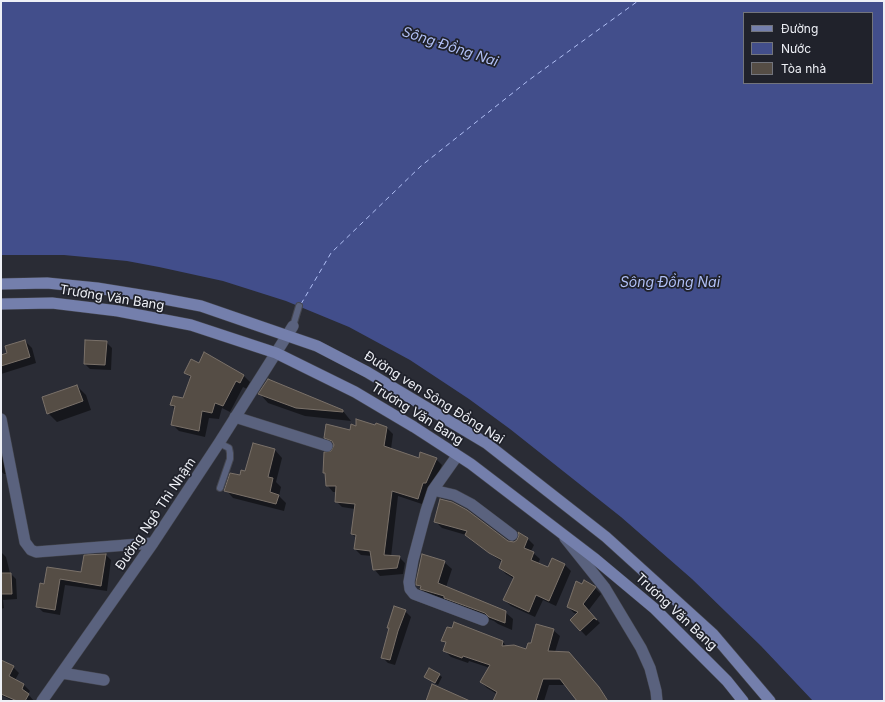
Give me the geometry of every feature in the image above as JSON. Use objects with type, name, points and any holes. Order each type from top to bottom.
[{"type":"main road","name":"Đường ven Sông Đồng Nai","points":[[1,284],[47,283],[97,288],[201,306],[287,337],[317,346],[367,372],[486,443],[606,537],[713,634],[770,701]]},
{"type":"main road","name":"Trương Văn Bang","points":[[1,304],[52,303],[118,311],[191,325],[276,353],[355,392],[414,427],[457,456],[594,558],[654,609],[727,681],[743,701]]},
{"type":"street","name":"Đường Ngô Thì Nhậm","points":[[42,701],[153,543],[219,443],[293,326]]},
{"type":"street","points":[[235,417],[328,446]]},
{"type":"street","points":[[1,419],[25,542],[31,550],[36,552],[153,543]]},
{"type":"street","points":[[457,456],[434,490],[426,511],[413,560],[409,582],[410,589],[414,594],[483,620]]},
{"type":"street","points":[[434,490],[454,495],[471,504],[512,535]]},
{"type":"street","points":[[559,531],[604,588],[641,648],[650,668],[657,701]]},
{"type":"street","points":[[62,672],[104,680]]},
{"type":"lane","points":[[293,326],[299,306]]},
{"type":"lane","points":[[219,443],[229,448],[230,453],[230,459],[220,488]]},
{"type":"water","name":"Sông Đồng Nai","points":[[1,1],[884,1],[884,701],[813,701],[761,646],[692,579],[621,517],[510,429],[469,399],[410,360],[349,327],[286,301],[223,281],[127,261],[64,255],[1,255]]},
{"type":"building","points":[[25,340],[30,357],[1,366],[1,355],[7,353],[5,346]]},
{"type":"building","points":[[85,340],[107,341],[105,365],[84,364]]},
{"type":"building","points":[[204,352],[244,375],[240,383],[236,381],[223,406],[215,403],[212,413],[202,411],[199,431],[171,425],[175,406],[170,405],[173,396],[183,398],[191,376],[184,373],[191,359],[199,363]]},
{"type":"building","points":[[268,379],[343,410],[343,412],[296,408],[258,394]]},
{"type":"building","points":[[77,385],[83,401],[47,414],[42,397]]},
{"type":"building","points":[[356,419],[387,427],[384,446],[419,458],[420,452],[437,458],[426,483],[423,483],[418,499],[392,491],[384,555],[400,556],[397,568],[373,570],[370,551],[354,549],[356,535],[351,534],[355,504],[335,502],[336,486],[326,486],[325,473],[323,473],[324,452],[331,451],[334,445],[332,441],[324,438],[326,424],[350,430],[351,424],[356,426]]},
{"type":"building","points":[[253,443],[275,449],[268,477],[273,478],[270,492],[279,495],[276,504],[224,491],[230,473],[240,475],[241,470],[245,471]]},
{"type":"building","points":[[440,499],[452,502],[467,510],[508,541],[514,542],[517,540],[519,535],[518,532],[528,538],[524,548],[534,552],[531,560],[548,567],[552,558],[565,564],[549,601],[536,595],[529,612],[503,600],[514,577],[499,568],[502,560],[489,553],[465,535],[467,531],[434,522]]},
{"type":"building","points":[[106,554],[101,586],[60,579],[55,610],[36,607],[40,583],[44,584],[47,567],[81,572],[84,555]]},
{"type":"building","points":[[422,554],[445,561],[438,583],[506,611],[505,623],[489,617],[485,613],[444,598],[444,596],[420,589],[421,586],[416,585],[416,582]]},
{"type":"building","points":[[1,573],[11,573],[12,594],[1,594]]},
{"type":"building","points":[[584,580],[596,587],[583,604],[597,620],[594,618],[580,631],[570,620],[578,612],[567,607],[576,581],[582,584]]},
{"type":"building","points":[[394,606],[406,610],[398,631],[390,660],[381,658],[389,628],[387,628]]},
{"type":"building","points":[[454,622],[503,641],[502,646],[514,645],[526,649],[528,643],[531,643],[536,624],[554,629],[548,651],[569,652],[599,687],[608,701],[577,701],[560,679],[543,679],[536,701],[493,701],[497,692],[480,682],[490,665],[463,656],[462,658],[443,651],[446,642],[441,641],[447,627],[452,628]]},
{"type":"building","points":[[1,660],[14,666],[9,676],[24,684],[22,689],[29,694],[25,701],[17,701],[1,694]]},
{"type":"building","points":[[429,668],[440,674],[435,683],[424,677]]},
{"type":"building","points":[[432,684],[470,701],[426,701]]},
{"type":"ferry route","points":[[301,304],[331,253],[421,166],[529,80],[638,1]]}]
